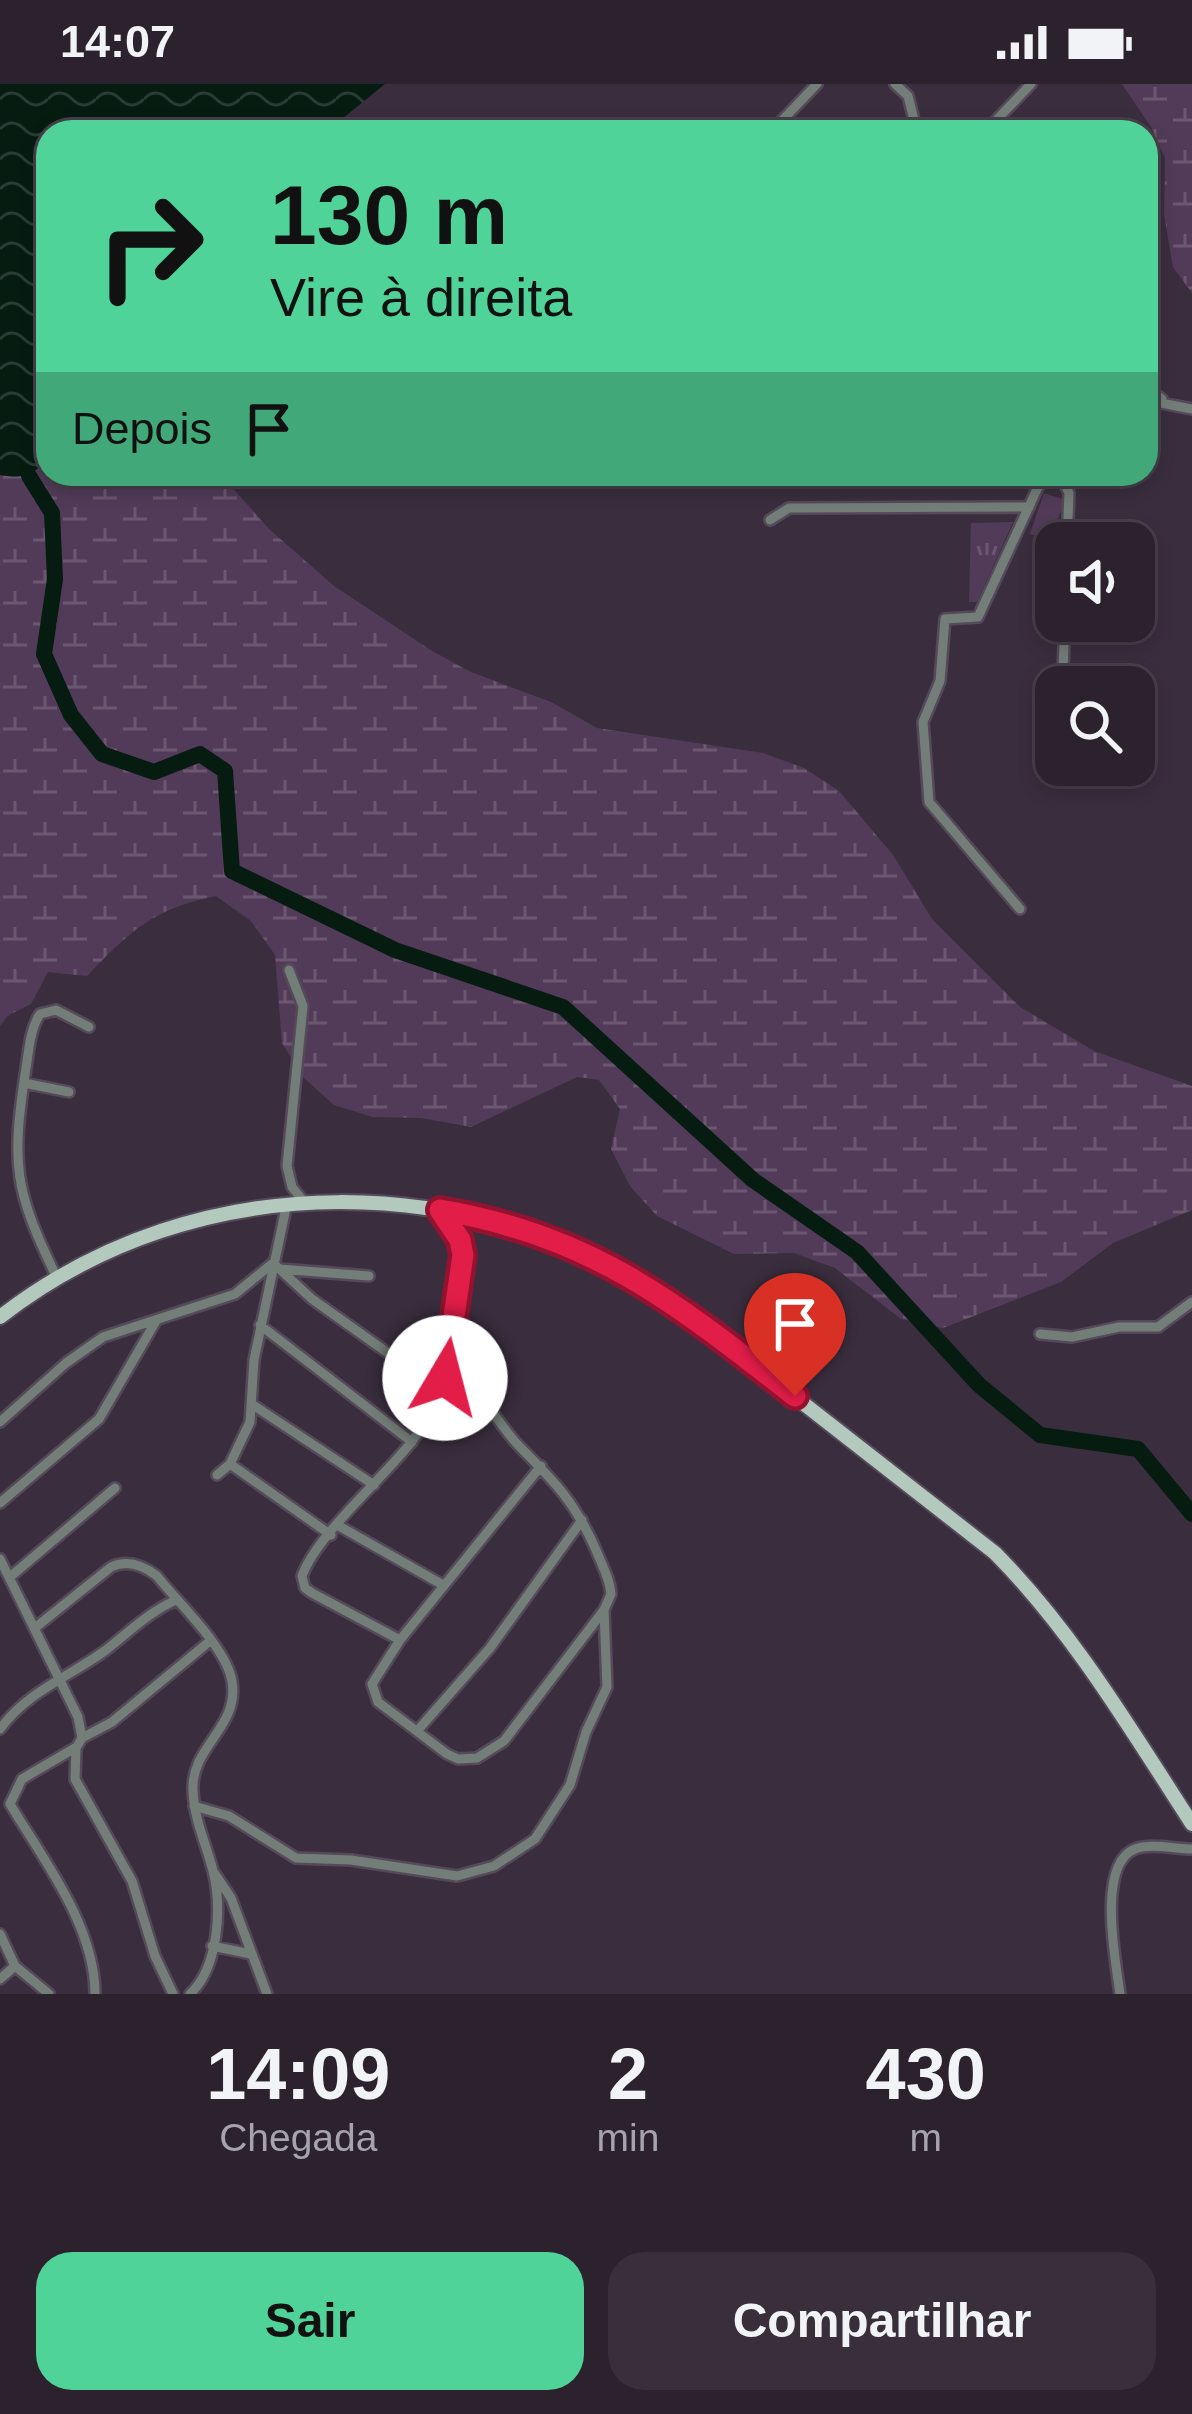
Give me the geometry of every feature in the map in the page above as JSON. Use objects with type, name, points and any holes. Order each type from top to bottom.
[{"type":"main road","points":[[0,1317],[57,1278],[128,1241],[204,1217],[286,1203],[395,1202],[488,1218],[532,1231],[638,1279],[974,1535],[1054,1619],[1192,1824]]},
{"type":"street","points":[[782,120],[817,84]]},
{"type":"street","points":[[895,84],[908,96],[914,120]]},
{"type":"street","points":[[996,120],[1031,84]]},
{"type":"street","points":[[1158,396],[1166,402]]},
{"type":"street","points":[[1158,401],[1192,409]]},
{"type":"street","points":[[1020,909],[929,802],[923,722],[940,681],[945,619],[978,617],[1039,486]]},
{"type":"street","points":[[1066,486],[1068,522]]},
{"type":"street","points":[[770,520],[789,508],[1029,507]]},
{"type":"street","points":[[290,970],[303,1006],[287,1166],[292,1187],[304,1202]]},
{"type":"street","points":[[57,1278],[28,1220],[16,1168],[24,1083],[33,1026],[40,1014],[56,1010],[89,1028]]},
{"type":"street","points":[[24,1083],[70,1092]]},
{"type":"street","points":[[0,1170],[16,1168]]},
{"type":"street","points":[[218,1474],[230,1464],[250,1422],[260,1325],[286,1203]]},
{"type":"street","points":[[400,1640],[312,1593],[303,1582],[303,1571],[412,1442],[445,1378],[463,1255],[460,1240],[440,1210]]},
{"type":"street","points":[[276,1266],[312,1298],[440,1390]]},
{"type":"street","points":[[0,1422],[103,1337],[235,1294],[276,1266],[369,1276]]},
{"type":"street","points":[[1040,1334],[1072,1337],[1119,1327],[1158,1327],[1192,1302]]},
{"type":"street","points":[[0,1503],[99,1419],[156,1322]]},
{"type":"street","points":[[260,1325],[412,1442]]},
{"type":"street","points":[[445,1378],[480,1395],[517,1443],[541,1466],[563,1489],[583,1520],[610,1584],[610,1601],[604,1610],[504,1741],[477,1758],[458,1760],[373,1695],[375,1678],[443,1585],[541,1466]]},
{"type":"street","points":[[253,1406],[374,1485]]},
{"type":"street","points":[[230,1464],[335,1530],[443,1585]]},
{"type":"street","points":[[10,1577],[115,1488]]},
{"type":"street","points":[[418,1730],[490,1648],[583,1520]]},
{"type":"street","points":[[0,1559],[78,1717],[74,1772],[80,1793],[132,1881],[155,1956],[173,1994]]},
{"type":"street","points":[[36,1627],[119,1563],[150,1570],[230,1671],[234,1695],[228,1720],[196,1765],[194,1806],[213,1871],[217,1914],[207,1970],[190,1994]]},
{"type":"street","points":[[0,1729],[28,1698],[62,1680],[176,1600]]},
{"type":"street","points":[[194,1806],[230,1816],[296,1858],[351,1860],[457,1876],[494,1866],[536,1839],[570,1785],[586,1732],[608,1688],[604,1610]]},
{"type":"street","points":[[95,1994],[87,1951],[72,1912],[10,1804],[22,1779],[112,1722],[210,1641]]},
{"type":"street","points":[[1120,1994],[1109,1908],[1125,1857],[1140,1848],[1192,1849]]},
{"type":"street","points":[[213,1871],[231,1898],[262,1992]]},
{"type":"street","points":[[0,1934],[13,1968]]},
{"type":"street","points":[[212,1946],[251,1954]]},
{"type":"street","points":[[0,1960],[49,1994]]},
{"type":"street","points":[[0,1979],[13,1968]]},
{"type":"green space","points":[[1122,84],[1192,84],[1192,293],[1173,267],[1164,214],[1165,158],[1158,142],[1158,120],[1146,120]]},
{"type":"green space","points":[[36,342],[36,486],[231,486],[269,529],[334,586],[471,672],[551,702],[597,728],[763,753],[804,768],[839,791],[893,855],[932,919],[1020,1007],[1094,1051],[1192,1086],[1192,1210],[1113,1243],[1061,1282],[943,1328],[901,1319],[835,1268],[794,1253],[734,1254],[657,1216],[630,1186],[611,1149],[620,1109],[599,1080],[577,1077],[471,1127],[422,1118],[373,1117],[334,1105],[304,1078],[282,1043],[275,955],[251,921],[216,896],[175,908],[144,924],[87,976],[48,972],[31,1004],[7,1016],[0,1026],[0,346]]},
{"type":"green space","points":[[1044,493],[1065,500],[1057,522],[1035,522],[1035,536],[1030,534]]},
{"type":"green space","points":[[1013,522],[977,602],[969,602],[971,523]]},
{"type":"water","points":[[0,84],[385,84],[341,120],[36,120],[36,470],[0,475]]},
{"type":"waterway","points":[[29,476],[52,513],[55,579],[44,654],[71,715],[102,754],[154,772],[200,754],[225,771],[232,871],[395,950],[563,1007],[753,1180],[857,1252],[979,1385],[1040,1435],[1138,1449],[1192,1514]]},
{"type":"route","points":[[445,1378],[463,1255],[454,1227],[440,1210],[511,1224],[618,1268],[680,1307],[795,1396]]}]
